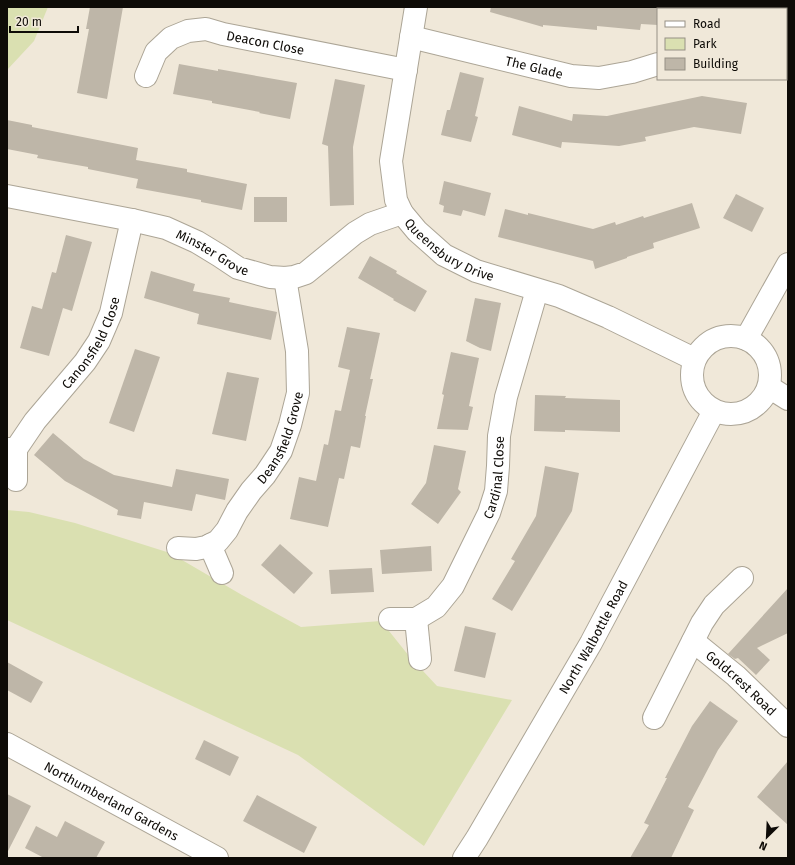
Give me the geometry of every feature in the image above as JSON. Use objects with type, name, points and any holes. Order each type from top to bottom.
[{"type":"street","name":"Queensbury Drive","points":[[416,7],[391,161],[396,200],[402,213],[417,231],[444,254],[476,271],[559,296],[608,316],[694,359]]},
{"type":"street","name":"Deacon Close","points":[[146,76],[156,52],[172,38],[188,31],[206,29],[223,34],[406,70]]},
{"type":"street","name":"The Glade","points":[[411,37],[571,76],[598,78],[632,72],[657,64]]},
{"type":"street","name":"Minster Grove","points":[[7,196],[166,228],[198,242],[238,268],[270,277],[285,278],[306,273],[355,233],[370,224],[402,213]]},
{"type":"street","name":"Canonsfield Close","points":[[16,480],[11,449],[85,362],[99,341],[111,313],[132,220]]},
{"type":"street","points":[[746,339],[788,264]]},
{"type":"street","name":"Deansfield Grove","points":[[178,548],[196,549],[206,547],[218,541],[227,530],[237,511],[251,490],[265,474],[281,451],[290,425],[298,393],[297,351],[285,278]]},
{"type":"street","name":"Cardinal Close","points":[[416,619],[436,607],[453,586],[489,513],[496,490],[499,436],[506,397],[537,290]]},
{"type":"street","points":[[731,336],[746,339],[758,346],[766,358],[770,371],[769,388],[764,397],[754,408],[741,414],[727,415],[714,411],[701,402],[693,390],[691,374],[694,359],[703,347],[716,338],[731,336]]},
{"type":"street","points":[[769,388],[788,399]]},
{"type":"street","name":"North Walbottle Road","points":[[464,858],[591,643],[714,411]]},
{"type":"street","points":[[210,545],[222,573]]},
{"type":"street","name":"Goldcrest Road","points":[[654,718],[702,623],[714,605],[742,578]]},
{"type":"street","points":[[390,619],[416,619],[420,659]]},
{"type":"street","name":"Goldcrest Road","points":[[693,641],[736,676],[788,726]]},
{"type":"street","name":"Northumberland Gardens","points":[[7,744],[217,858]]},
{"type":"green space","points":[[7,7],[48,7],[34,41],[7,70]]},
{"type":"green space","points":[[7,510],[29,512],[75,523],[170,553],[301,627],[381,621],[409,656],[437,686],[512,700],[424,846],[298,755],[7,620]]},
{"type":"building","points":[[90,7],[123,7],[107,99],[77,93],[89,29],[86,29]]},
{"type":"building","points":[[491,7],[658,7],[657,25],[641,24],[640,30],[597,26],[597,30],[543,25],[543,27],[490,12]]},
{"type":"building","points":[[179,64],[218,71],[218,69],[297,83],[290,119],[212,103],[212,101],[173,94]]},
{"type":"building","points":[[460,72],[484,78],[475,116],[478,117],[471,142],[441,135],[447,110],[450,110]]},
{"type":"building","points":[[335,79],[365,85],[353,147],[354,205],[330,206],[328,146],[322,144]]},
{"type":"building","points":[[702,96],[747,103],[741,134],[694,127],[645,137],[646,141],[619,146],[562,142],[561,148],[512,135],[519,106],[572,121],[573,114],[607,116]]},
{"type":"building","points":[[7,120],[32,125],[32,127],[138,148],[136,160],[187,169],[187,172],[247,184],[242,210],[201,202],[201,200],[136,188],[138,179],[88,169],[88,167],[37,158],[38,155],[7,149]]},
{"type":"building","points":[[444,181],[491,193],[485,216],[463,210],[461,216],[443,212],[444,206],[439,204]]},
{"type":"building","points":[[736,194],[764,208],[752,232],[723,218]]},
{"type":"building","points":[[254,197],[287,197],[287,222],[254,222]]},
{"type":"building","points":[[692,203],[700,228],[653,243],[654,248],[595,269],[593,261],[498,237],[505,209],[593,229],[615,222],[616,225],[643,216],[644,218]]},
{"type":"building","points":[[66,235],[92,242],[72,311],[63,308],[49,356],[20,348],[32,306],[42,309],[52,272],[56,273]]},
{"type":"building","points":[[370,256],[397,271],[396,273],[427,291],[415,312],[358,278]]},
{"type":"building","points":[[151,271],[195,284],[193,291],[230,298],[229,302],[277,312],[271,340],[197,324],[199,314],[144,298]]},
{"type":"building","points":[[475,298],[501,303],[491,351],[480,348],[466,341]]},
{"type":"building","points":[[347,327],[380,333],[370,379],[373,379],[360,448],[351,446],[344,479],[339,478],[328,527],[290,519],[299,477],[316,481],[324,444],[328,445],[335,410],[341,411],[350,370],[338,367]]},
{"type":"building","points":[[135,349],[160,357],[134,432],[109,423]]},
{"type":"building","points":[[451,352],[479,358],[469,406],[473,407],[468,430],[437,429],[444,395],[442,394]]},
{"type":"building","points":[[227,372],[259,378],[246,441],[212,434]]},
{"type":"building","points":[[535,395],[566,396],[565,398],[620,400],[620,432],[565,430],[565,432],[534,431]]},
{"type":"building","points":[[53,433],[84,459],[114,475],[172,487],[176,469],[229,479],[225,500],[196,494],[192,511],[144,502],[141,519],[117,515],[118,510],[65,481],[34,455]]},
{"type":"building","points":[[434,445],[466,451],[458,489],[461,492],[438,524],[411,504],[426,483]]},
{"type":"building","points":[[545,466],[579,473],[572,511],[512,611],[492,599],[515,561],[511,559],[536,516]]},
{"type":"building","points":[[280,544],[313,573],[294,594],[261,565]]},
{"type":"building","points":[[431,546],[432,571],[382,574],[380,550]]},
{"type":"building","points":[[372,568],[374,592],[331,594],[329,570]]},
{"type":"building","points":[[788,588],[788,633],[757,648],[770,660],[756,675],[738,658],[735,659],[728,654]]},
{"type":"building","points":[[465,626],[496,633],[485,678],[454,671]]},
{"type":"building","points":[[7,662],[43,682],[31,703],[7,690]]},
{"type":"building","points":[[710,701],[738,721],[718,750],[688,807],[694,810],[671,858],[630,858],[649,825],[644,823],[667,778],[665,778],[692,726]]},
{"type":"building","points":[[204,740],[239,757],[230,776],[195,759]]},
{"type":"building","points":[[788,761],[788,825],[757,797]]},
{"type":"building","points":[[7,794],[31,806],[7,853]]},
{"type":"building","points":[[257,795],[317,827],[304,853],[243,821]]},
{"type":"building","points":[[65,821],[105,842],[96,858],[44,858],[25,848],[36,826],[57,837]]}]
